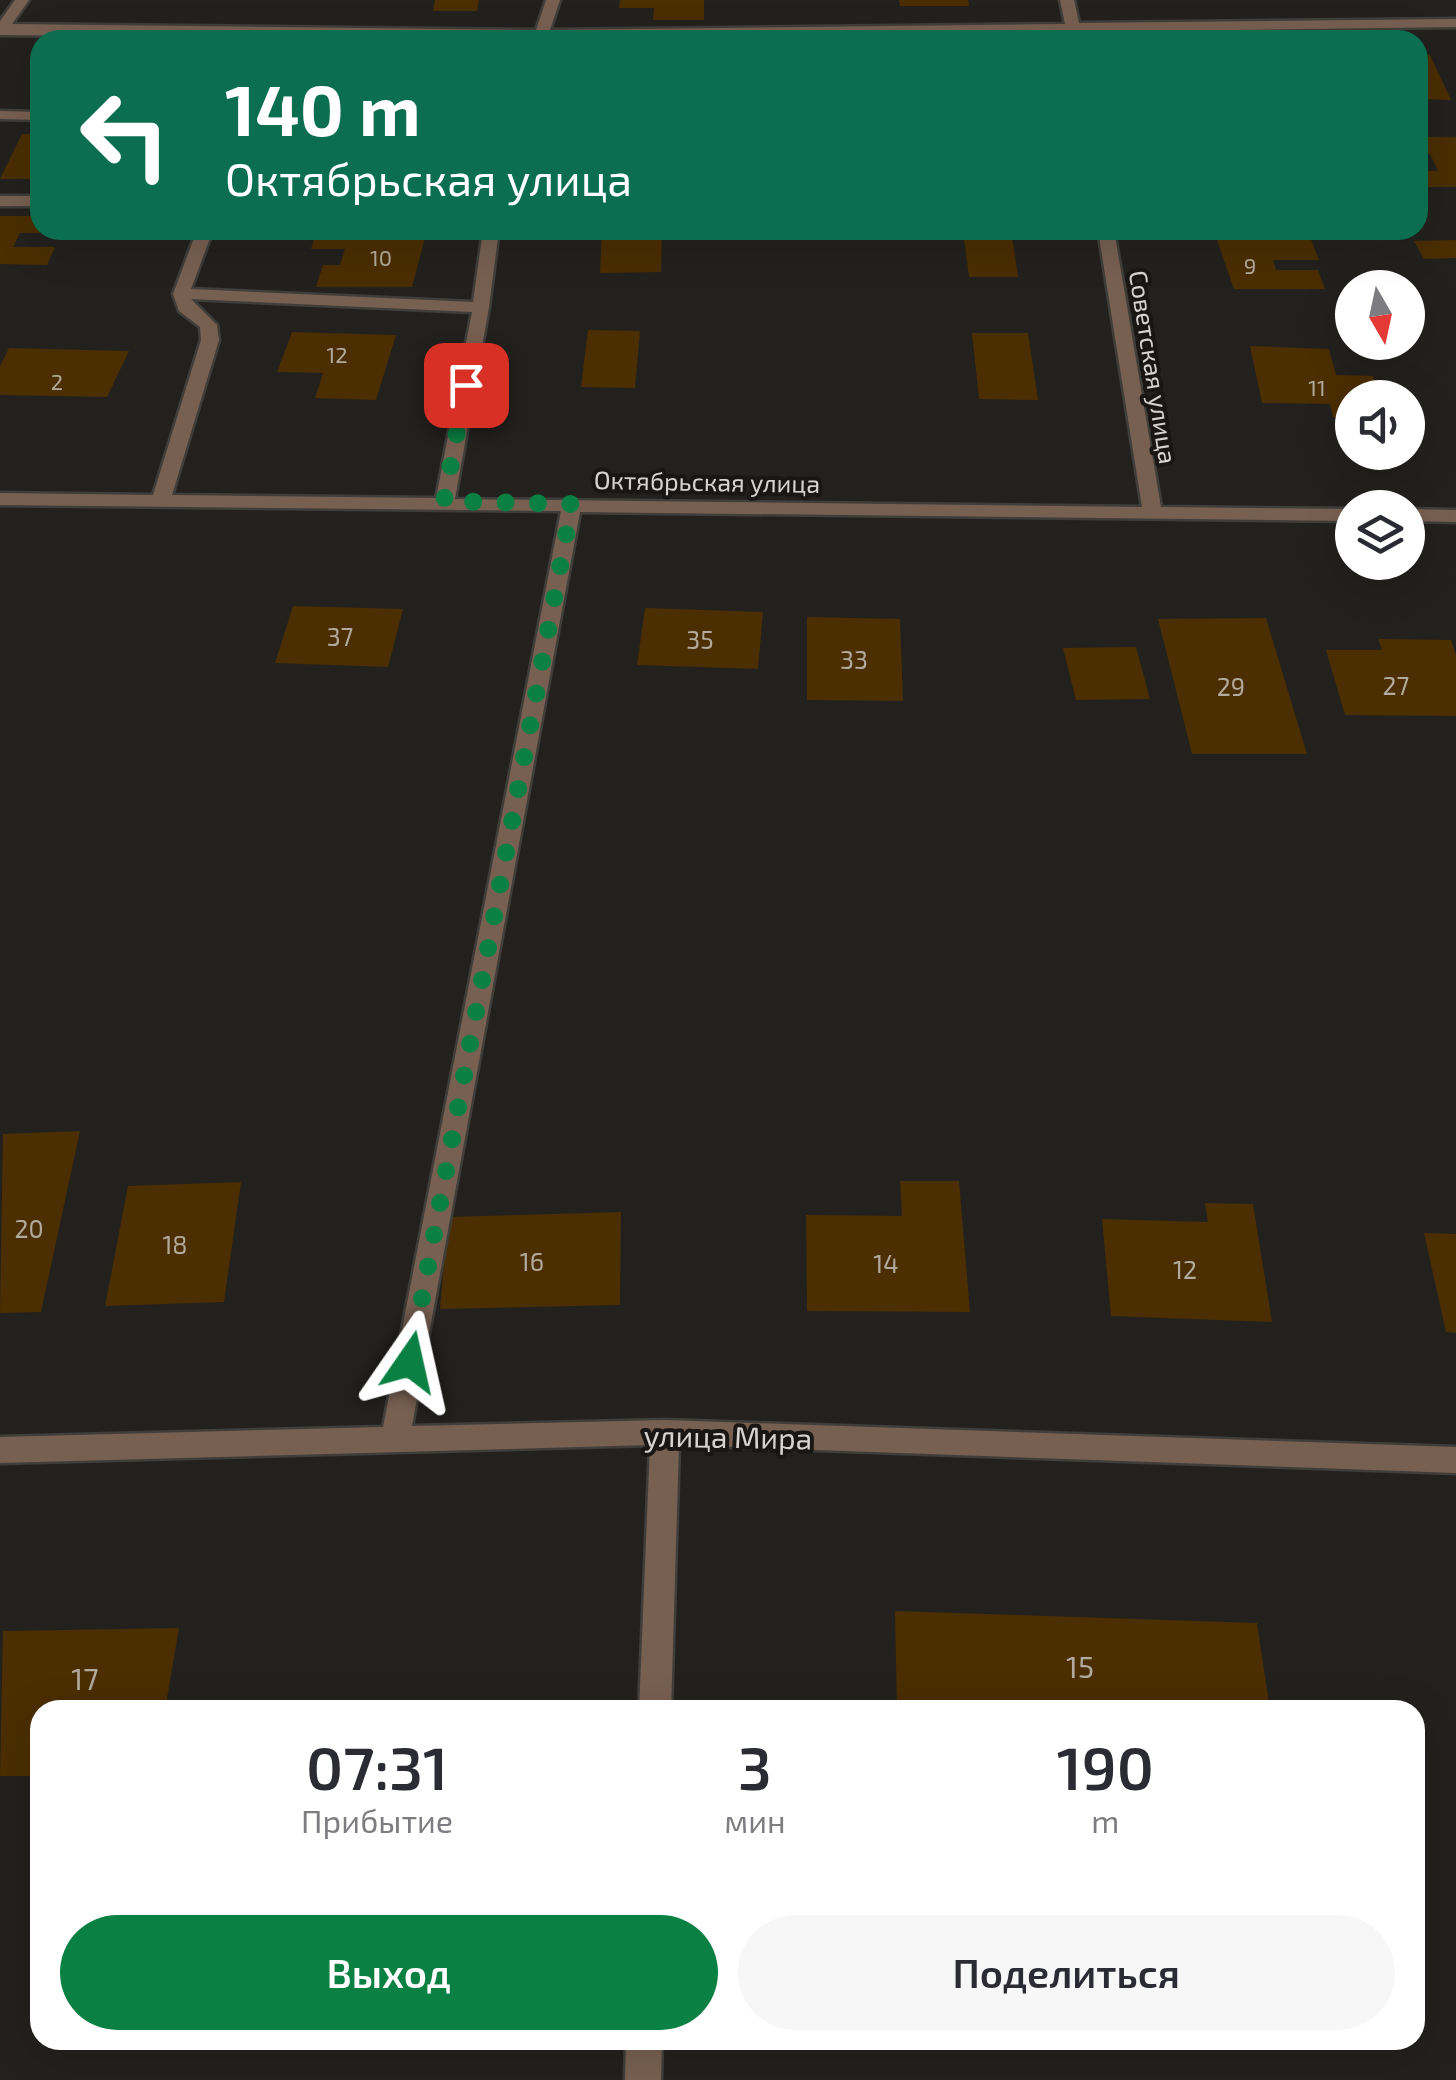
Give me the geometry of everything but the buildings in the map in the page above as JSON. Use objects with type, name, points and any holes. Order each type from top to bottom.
[{"type":"street","points":[[1,29],[22,0]]},
{"type":"street","points":[[543,30],[552,0]]},
{"type":"street","points":[[1067,0],[1073,30]]},
{"type":"street","points":[[1213,30],[1456,23]]},
{"type":"street","points":[[1,29],[41,30]]},
{"type":"street","points":[[0,115],[30,116]]},
{"type":"street","points":[[0,201],[30,201]]},
{"type":"street","points":[[162,499],[210,340],[208,325],[185,307],[181,294],[201,240]]},
{"type":"street","points":[[444,501],[491,240]]},
{"type":"street","name":"Советская улица","points":[[1108,240],[1152,512]]},
{"type":"street","points":[[181,294],[481,307]]},
{"type":"street","name":"Октябрьская улица","points":[[0,499],[1335,514]]},
{"type":"street","points":[[395,1440],[572,504]]},
{"type":"street","points":[[1425,515],[1456,516]]},
{"type":"street","points":[[655,1700],[665,1432]]},
{"type":"street","name":"улица Мира","points":[[0,1450],[665,1432],[1456,1460]]},
{"type":"street","points":[[642,2080],[644,2050]]},
{"type":"route","points":[[410,1362],[572,504],[444,501],[466,385]]}]
